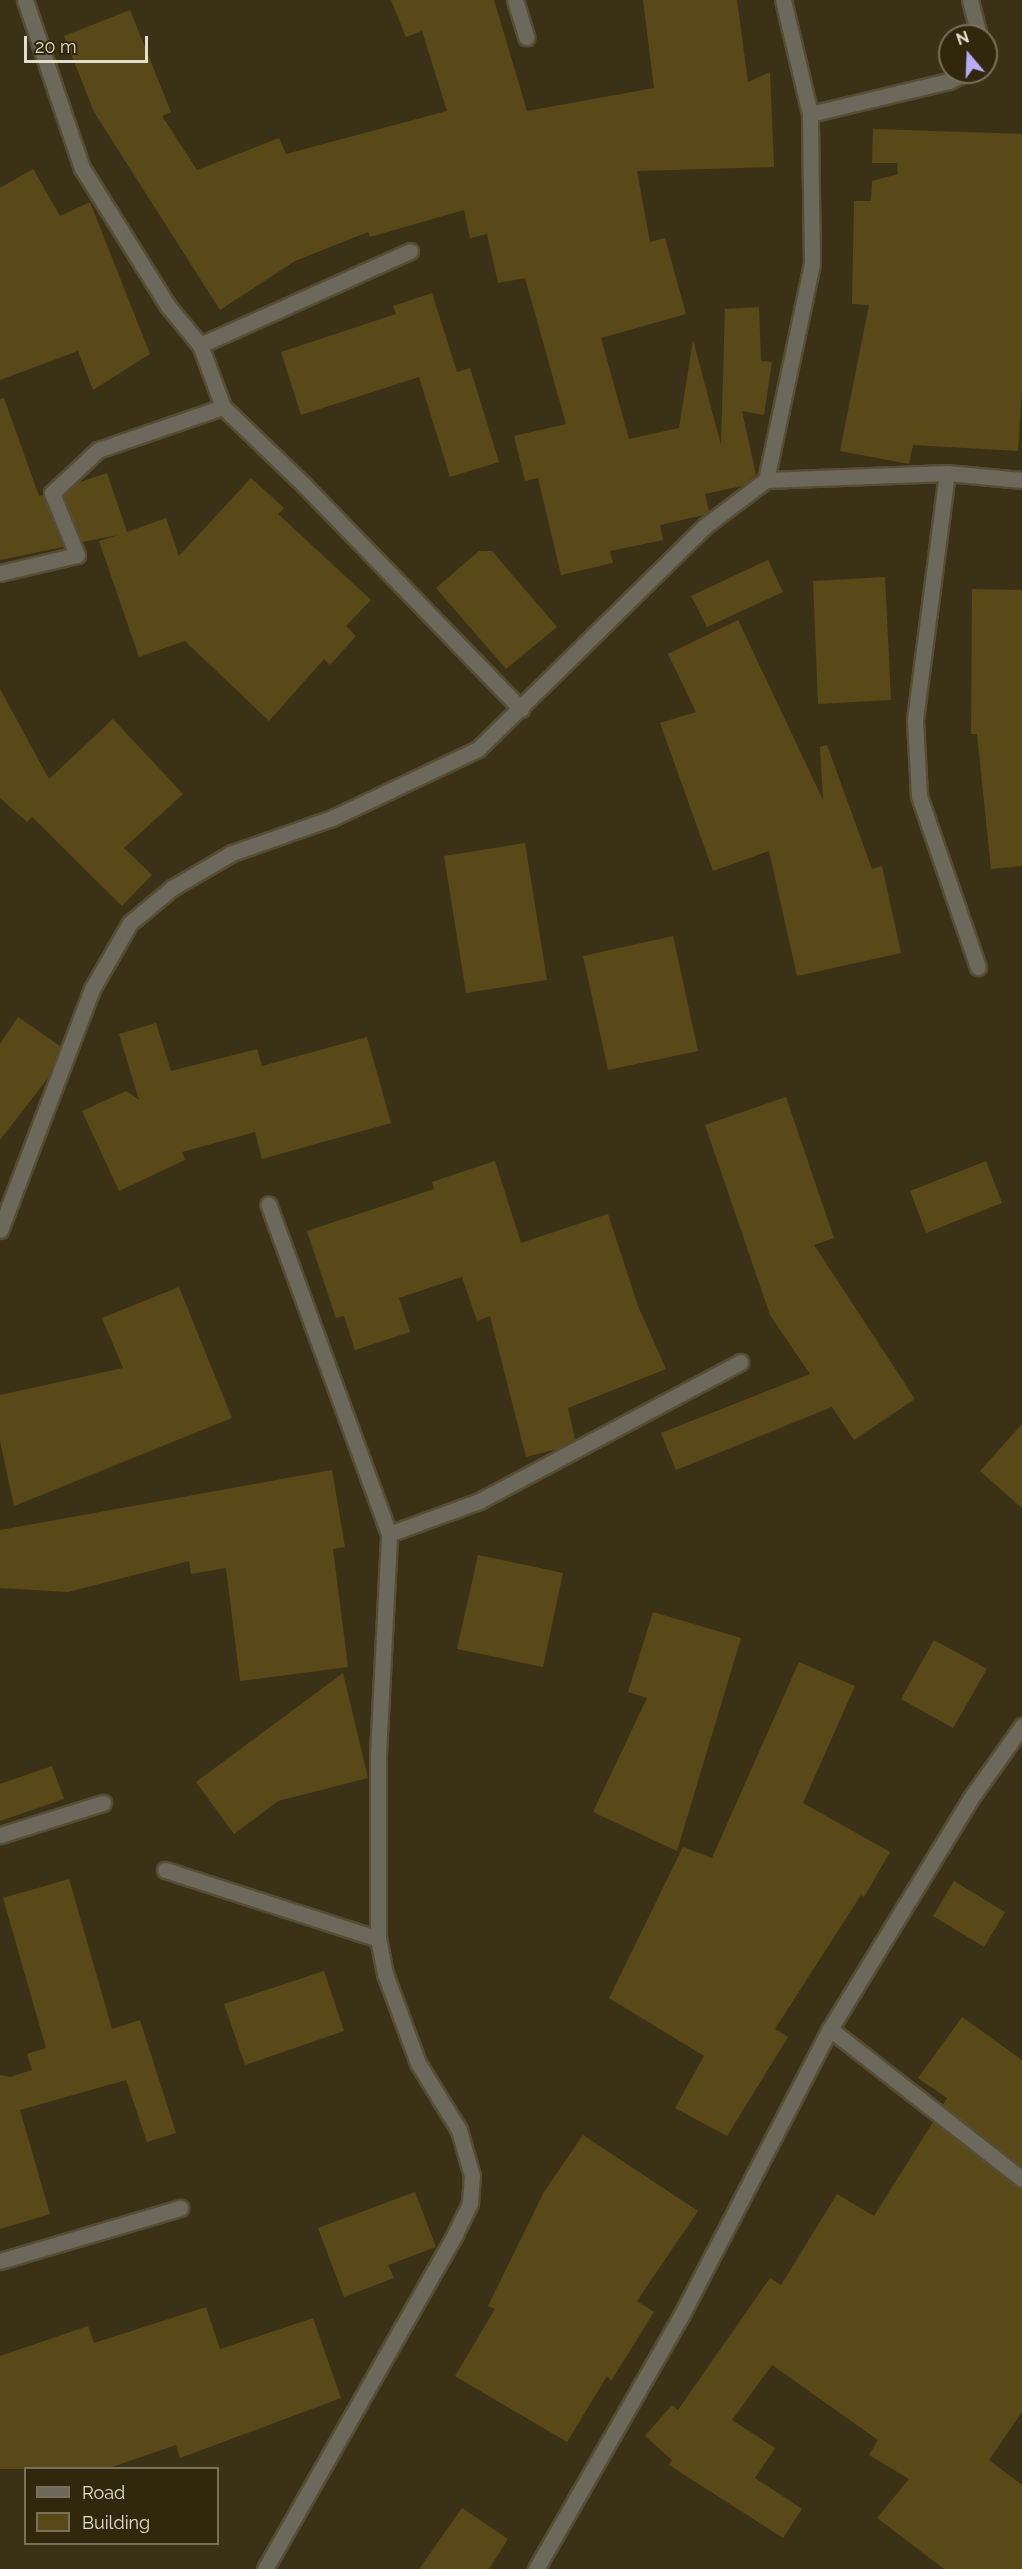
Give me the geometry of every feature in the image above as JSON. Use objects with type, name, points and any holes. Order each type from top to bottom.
[{"type":"street","points":[[25,0],[82,168],[168,306],[200,345],[223,407],[304,485],[521,709]]},
{"type":"street","points":[[515,0],[526,37]]},
{"type":"street","points":[[766,480],[812,264],[810,114],[783,0]]},
{"type":"street","points":[[970,0],[976,24]]},
{"type":"street","points":[[810,114],[938,84]]},
{"type":"street","points":[[200,345],[410,251]]},
{"type":"street","points":[[0,573],[77,555],[52,493],[98,450],[223,407]]},
{"type":"street","points":[[947,473],[915,721],[919,796],[978,967]]},
{"type":"street","points":[[0,1230],[5,1202],[92,989],[130,923],[172,888],[232,853],[332,818],[478,749],[705,526],[766,480],[947,473],[1022,480]]},
{"type":"street","points":[[265,2569],[470,2203],[468,2152],[418,2063],[385,1974],[378,1939],[378,1754],[389,1534],[268,1204]]},
{"type":"street","points":[[389,1534],[479,1501],[740,1362]]},
{"type":"street","points":[[536,2569],[681,2316],[830,2029],[967,1804],[1022,1726]]},
{"type":"street","points":[[0,1836],[103,1803]]},
{"type":"street","points":[[165,1870],[378,1939]]},
{"type":"street","points":[[830,2029],[1022,2179]]},
{"type":"street","points":[[0,2260],[180,2208]]},
{"type":"building","points":[[391,0],[494,0],[527,111],[654,88],[643,0],[737,0],[748,82],[770,72],[774,167],[637,171],[650,242],[665,238],[686,314],[601,338],[629,439],[679,428],[693,340],[721,445],[725,309],[759,307],[761,361],[772,362],[764,415],[742,411],[756,475],[742,486],[705,494],[709,511],[704,515],[660,525],[663,540],[610,551],[613,563],[561,575],[538,478],[525,481],[514,436],[566,424],[525,278],[498,283],[487,234],[470,238],[464,210],[370,237],[368,232],[295,261],[220,310],[94,112],[64,36],[130,10],[171,112],[162,116],[197,170],[279,138],[286,154],[447,111],[422,31],[406,37]]},
{"type":"building","points":[[873,129],[1022,134],[1022,391],[1018,451],[913,445],[909,464],[840,451],[869,305],[852,304],[854,201],[871,201],[872,181],[898,174],[897,163],[872,163]]},
{"type":"building","points":[[33,169],[60,216],[90,202],[150,354],[93,390],[78,351],[0,380],[0,188]]},
{"type":"building","points":[[432,293],[457,372],[470,368],[499,462],[450,477],[419,377],[301,415],[281,352],[396,314],[393,306]]},
{"type":"building","points":[[4,398],[39,496],[43,495],[63,547],[0,560],[0,399]]},
{"type":"building","points":[[107,473],[127,532],[166,518],[179,556],[251,478],[284,508],[278,514],[371,600],[346,626],[356,636],[330,665],[324,659],[269,721],[185,641],[139,657],[99,541],[118,535],[82,542],[64,496],[77,483]]},
{"type":"building","points":[[479,551],[492,551],[557,627],[506,669],[436,588]]},
{"type":"building","points":[[768,560],[783,592],[707,627],[691,596]]},
{"type":"building","points":[[885,577],[891,700],[818,704],[813,581]]},
{"type":"building","points":[[972,589],[1022,590],[1022,866],[991,869],[977,734],[971,734]]},
{"type":"building","points":[[738,620],[823,800],[820,747],[827,745],[872,869],[882,866],[901,953],[797,976],[769,851],[713,871],[660,723],[696,712],[668,654]]},
{"type":"building","points":[[0,689],[49,779],[113,719],[183,794],[124,848],[152,875],[122,906],[32,817],[27,822],[0,798]]},
{"type":"building","points":[[525,843],[547,980],[466,993],[444,856]]},
{"type":"building","points":[[673,936],[698,1051],[608,1070],[583,956]]},
{"type":"building","points":[[18,1017],[60,1046],[48,1078],[0,1140],[0,1044]]},
{"type":"building","points":[[156,1023],[171,1071],[257,1049],[262,1066],[367,1037],[391,1123],[262,1159],[255,1132],[182,1152],[185,1160],[119,1191],[82,1111],[126,1091],[139,1100],[119,1034]]},
{"type":"building","points":[[786,1097],[834,1238],[814,1245],[915,1399],[854,1440],[832,1407],[676,1470],[661,1433],[810,1374],[770,1315],[705,1125]]},
{"type":"building","points":[[495,1161],[521,1243],[608,1214],[638,1306],[666,1369],[568,1408],[575,1439],[557,1449],[526,1457],[490,1316],[477,1321],[462,1277],[399,1298],[410,1332],[355,1350],[344,1316],[336,1318],[307,1231],[434,1189],[432,1182]]},
{"type":"building","points":[[986,1161],[1002,1203],[926,1233],[910,1191]]},
{"type":"building","points":[[179,1287],[232,1418],[14,1506],[0,1441],[0,1395],[123,1368],[102,1318]]},
{"type":"building","points":[[1022,1424],[1022,1508],[980,1471]]},
{"type":"building","points":[[332,1470],[345,1547],[333,1549],[348,1667],[240,1681],[226,1568],[191,1574],[189,1561],[68,1592],[0,1588],[0,1530]]},
{"type":"building","points":[[478,1555],[563,1573],[543,1667],[457,1649]]},
{"type":"building","points":[[653,1612],[741,1638],[677,1851],[593,1812],[647,1698],[628,1692]]},
{"type":"building","points":[[934,1640],[987,1669],[953,1728],[901,1699]]},
{"type":"building","points":[[799,1662],[855,1686],[803,1803],[890,1852],[864,1897],[861,1895],[775,2029],[788,2037],[727,2136],[675,2108],[704,2056],[609,1998],[683,1847],[712,1858]]},
{"type":"building","points":[[343,1673],[368,1778],[278,1801],[234,1834],[196,1782]]},
{"type":"building","points":[[52,1766],[64,1799],[0,1821],[0,1784]]},
{"type":"building","points":[[69,1879],[112,2029],[140,2020],[176,2133],[147,2142],[126,2080],[20,2110],[50,2214],[0,2229],[0,2075],[10,2077],[32,2070],[27,2054],[46,2048],[3,1898]]},
{"type":"building","points":[[954,1881],[1005,1912],[984,1947],[933,1916]]},
{"type":"building","points":[[324,1971],[344,2031],[245,2065],[224,2004]]},
{"type":"building","points":[[962,2017],[1022,2060],[1022,2167],[943,2105],[947,2098],[918,2078]]},
{"type":"building","points":[[933,2122],[1022,2189],[1022,2412],[989,2460],[1022,2485],[1022,2569],[944,2569],[877,2518],[909,2479],[869,2455],[878,2440],[772,2365],[732,2420],[775,2448],[755,2478],[802,2509],[783,2538],[669,2465],[672,2460],[645,2436],[672,2405],[678,2410],[770,2278],[781,2285],[837,2194],[874,2216]]},
{"type":"building","points":[[583,2135],[698,2211],[637,2301],[654,2312],[611,2381],[607,2376],[567,2442],[455,2376],[495,2309],[488,2306],[544,2192]]},
{"type":"building","points":[[415,2192],[436,2247],[388,2265],[394,2278],[344,2297],[318,2228]]},
{"type":"building","points":[[206,2307],[220,2349],[313,2318],[341,2398],[180,2458],[176,2445],[112,2467],[0,2469],[0,2356],[88,2326],[94,2343]]},
{"type":"building","points":[[462,2508],[508,2539],[489,2569],[419,2569]]}]
